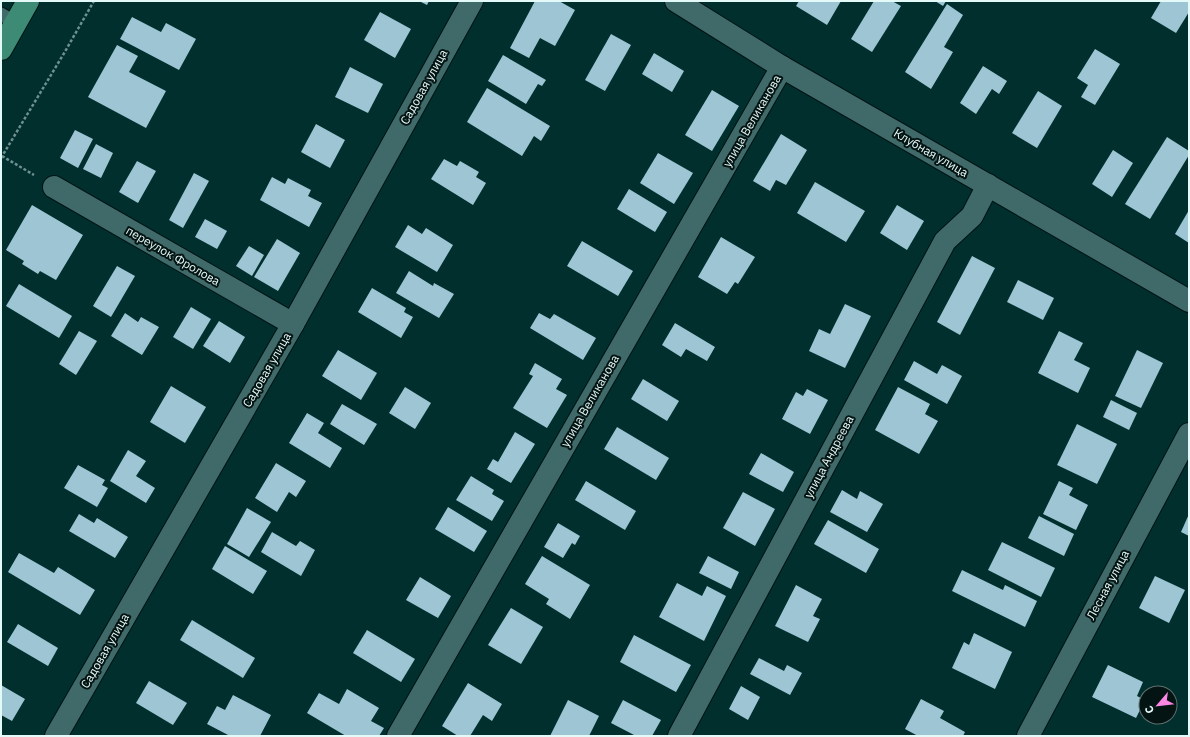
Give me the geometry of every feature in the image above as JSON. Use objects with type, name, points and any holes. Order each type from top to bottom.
[{"type":"main road","points":[[1,49],[9,18],[28,1]]},
{"type":"street","name":"Садовая улица","points":[[56,736],[293,324],[472,1]]},
{"type":"street","name":"Клубная улица","points":[[676,1],[782,67],[1189,301]]},
{"type":"street","name":"улица Великанова","points":[[398,736],[782,67]]},
{"type":"street","name":"улица Андреева","points":[[679,736],[945,241],[972,216],[988,185]]},
{"type":"street","name":"переулок Фролова","points":[[54,187],[293,324]]},
{"type":"street","name":"Лесная улица","points":[[1028,736],[1189,434]]},
{"type":"path","points":[[54,187],[1,157],[94,1]]},
{"type":"building","points":[[419,1],[429,1],[427,5]]},
{"type":"building","points":[[535,1],[559,1],[575,10],[555,46],[540,38],[529,58],[510,48]]},
{"type":"building","points":[[799,1],[841,1],[827,25],[796,6]]},
{"type":"building","points":[[874,1],[892,1],[901,6],[872,52],[851,39]]},
{"type":"building","points":[[935,1],[946,1],[943,6]]},
{"type":"building","points":[[1161,1],[1189,1],[1189,12],[1176,33],[1151,18]]},
{"type":"building","points":[[947,4],[963,15],[944,47],[953,52],[931,89],[905,72]]},
{"type":"building","points":[[380,12],[411,29],[395,58],[364,40]]},
{"type":"building","points":[[132,17],[161,32],[166,23],[196,39],[179,70],[120,39]]},
{"type":"building","points":[[611,34],[631,45],[605,91],[585,80]]},
{"type":"building","points":[[117,45],[138,56],[129,72],[166,91],[146,128],[88,97]]},
{"type":"building","points":[[1095,49],[1120,64],[1095,105],[1081,97],[1088,85],[1077,78]]},
{"type":"building","points":[[654,53],[684,71],[672,92],[642,74]]},
{"type":"building","points":[[503,55],[546,80],[542,86],[538,84],[526,104],[488,81]]},
{"type":"building","points":[[983,66],[1007,81],[999,94],[992,89],[976,114],[960,103]]},
{"type":"building","points":[[350,67],[383,84],[368,113],[335,97]]},
{"type":"building","points":[[487,88],[550,126],[541,141],[534,136],[522,156],[467,122]]},
{"type":"building","points":[[712,90],[739,106],[712,151],[685,135]]},
{"type":"building","points":[[1038,91],[1062,106],[1037,148],[1012,133]]},
{"type":"building","points":[[316,124],[345,140],[330,168],[301,152]]},
{"type":"building","points":[[75,130],[93,139],[78,168],[60,158]]},
{"type":"building","points":[[781,134],[807,150],[786,185],[776,180],[770,191],[753,181]]},
{"type":"building","points":[[1167,137],[1189,151],[1189,155],[1150,219],[1125,204]]},
{"type":"building","points":[[96,144],[113,153],[101,178],[83,169]]},
{"type":"building","points":[[1113,150],[1133,163],[1112,197],[1092,184]]},
{"type":"building","points":[[658,153],[693,173],[674,204],[640,183]]},
{"type":"building","points":[[444,159],[457,166],[460,161],[479,172],[476,177],[486,183],[473,205],[431,179]]},
{"type":"building","points":[[137,161],[156,171],[138,203],[119,192]]},
{"type":"building","points":[[194,173],[209,181],[183,228],[169,220]]},
{"type":"building","points":[[272,177],[285,184],[288,178],[311,190],[308,196],[322,203],[309,227],[260,200]]},
{"type":"building","points":[[815,182],[865,211],[846,242],[797,213]]},
{"type":"building","points":[[629,189],[667,212],[655,232],[617,209]]},
{"type":"building","points":[[32,205],[83,235],[56,280],[40,271],[38,274],[22,264],[24,261],[6,250]]},
{"type":"building","points":[[897,205],[924,221],[907,250],[880,233]]},
{"type":"building","points":[[1189,210],[1189,243],[1175,234]]},
{"type":"building","points":[[205,219],[227,231],[217,249],[195,237]]},
{"type":"building","points":[[408,225],[422,234],[426,228],[453,245],[437,272],[395,247]]},
{"type":"building","points":[[721,237],[755,257],[738,284],[735,282],[727,294],[698,277]]},
{"type":"building","points":[[277,239],[300,253],[278,291],[254,277]]},
{"type":"building","points":[[582,241],[633,271],[618,296],[567,266]]},
{"type":"building","points":[[249,246],[264,255],[252,276],[236,266]]},
{"type":"building","points":[[972,256],[995,268],[960,335],[937,322]]},
{"type":"building","points":[[117,266],[135,276],[111,317],[93,306]]},
{"type":"building","points":[[409,271],[433,286],[434,283],[454,294],[439,318],[396,293]]},
{"type":"building","points":[[1018,280],[1054,298],[1043,320],[1007,302]]},
{"type":"building","points":[[19,284],[72,316],[59,338],[6,306]]},
{"type":"building","points":[[372,288],[406,308],[404,312],[413,317],[401,338],[358,312]]},
{"type":"building","points":[[845,304],[871,316],[845,368],[809,351],[819,329],[830,334]]},
{"type":"building","points":[[191,307],[211,319],[193,349],[173,337]]},
{"type":"building","points":[[125,313],[138,322],[141,317],[159,327],[142,355],[111,336]]},
{"type":"building","points":[[539,313],[550,319],[554,314],[596,338],[583,360],[530,328]]},
{"type":"building","points":[[219,321],[245,337],[230,363],[203,346]]},
{"type":"building","points":[[675,323],[715,347],[707,361],[686,349],[681,357],[662,345]]},
{"type":"building","points":[[79,331],[97,341],[76,375],[59,364]]},
{"type":"building","points":[[1059,331],[1083,343],[1074,360],[1090,368],[1078,393],[1038,373]]},
{"type":"building","points":[[338,350],[377,373],[361,400],[322,376]]},
{"type":"building","points":[[1137,350],[1163,363],[1141,408],[1115,396]]},
{"type":"building","points":[[914,361],[937,374],[942,365],[962,376],[947,404],[904,380]]},
{"type":"building","points":[[535,363],[562,379],[556,389],[567,395],[547,428],[513,408],[533,376],[529,374]]},
{"type":"building","points":[[643,379],[679,401],[667,421],[631,399]]},
{"type":"building","points":[[171,386],[206,407],[185,443],[150,422]]},
{"type":"building","points":[[405,387],[431,403],[415,429],[389,413]]},
{"type":"building","points":[[898,387],[930,404],[925,414],[938,421],[919,454],[875,430]]},
{"type":"building","points":[[807,389],[828,400],[810,434],[782,419],[796,392],[803,396]]},
{"type":"building","points":[[1111,400],[1137,413],[1129,430],[1103,417]]},
{"type":"building","points":[[342,404],[377,424],[364,445],[330,424]]},
{"type":"building","points":[[307,413],[324,423],[318,433],[342,448],[330,468],[289,443]]},
{"type":"building","points":[[1077,424],[1117,444],[1097,484],[1057,465]]},
{"type":"building","points":[[617,427],[669,458],[656,480],[604,449]]},
{"type":"building","points":[[515,432],[535,444],[511,483],[487,469],[493,459],[498,462]]},
{"type":"building","points":[[128,450],[146,461],[136,476],[155,488],[146,503],[110,481]]},
{"type":"building","points":[[761,453],[794,472],[783,492],[749,474]]},
{"type":"building","points":[[276,463],[306,481],[296,497],[289,492],[277,512],[255,498]]},
{"type":"building","points":[[78,465],[105,480],[102,485],[108,488],[97,507],[64,488]]},
{"type":"building","points":[[471,476],[494,490],[492,494],[504,501],[492,521],[456,500]]},
{"type":"building","points":[[586,481],[636,511],[625,530],[575,500]]},
{"type":"building","points":[[1059,481],[1073,488],[1069,495],[1088,505],[1076,530],[1043,514]]},
{"type":"building","points":[[842,490],[857,499],[860,491],[883,504],[867,532],[830,512]]},
{"type":"building","points":[[743,492],[775,509],[755,546],[723,528]]},
{"type":"building","points":[[448,507],[487,531],[474,552],[435,529]]},
{"type":"building","points":[[247,508],[271,522],[249,557],[227,544]]},
{"type":"building","points":[[79,514],[94,523],[97,518],[128,537],[115,558],[69,531]]},
{"type":"building","points":[[1189,514],[1189,536],[1181,532]]},
{"type":"building","points":[[1039,516],[1074,534],[1064,556],[1028,538]]},
{"type":"building","points":[[828,520],[879,549],[866,573],[814,544]]},
{"type":"building","points":[[558,523],[580,536],[575,545],[572,543],[563,558],[544,547]]},
{"type":"building","points":[[272,532],[296,546],[300,541],[315,550],[301,576],[261,552]]},
{"type":"building","points":[[1002,542],[1055,568],[1041,597],[988,570]]},
{"type":"building","points":[[225,546],[267,571],[253,594],[212,569]]},
{"type":"building","points":[[19,553],[54,573],[58,567],[95,590],[80,615],[8,572]]},
{"type":"building","points":[[542,556],[590,585],[570,619],[546,604],[549,599],[525,584]]},
{"type":"building","points":[[708,556],[739,572],[731,589],[699,573]]},
{"type":"building","points":[[962,570],[1003,590],[1005,585],[1037,601],[1025,627],[952,591]]},
{"type":"building","points":[[1155,576],[1185,590],[1169,623],[1139,608]]},
{"type":"building","points":[[420,577],[451,596],[438,618],[406,600]]},
{"type":"building","points":[[677,583],[702,596],[707,586],[726,596],[704,641],[659,617]]},
{"type":"building","points":[[796,585],[822,599],[813,616],[820,619],[808,642],[775,626]]},
{"type":"building","points":[[511,608],[543,627],[521,664],[488,645]]},
{"type":"building","points":[[192,620],[255,658],[243,678],[180,640]]},
{"type":"building","points":[[18,624],[58,648],[48,666],[7,642]]},
{"type":"building","points":[[367,630],[415,659],[401,682],[353,653]]},
{"type":"building","points":[[974,633],[1012,652],[995,689],[952,668],[964,642],[969,645]]},
{"type":"building","points":[[634,635],[691,665],[676,692],[620,662]]},
{"type":"building","points":[[759,658],[784,671],[787,665],[802,673],[790,695],[750,674]]},
{"type":"building","points":[[1108,665],[1143,682],[1142,685],[1138,685],[1138,714],[1136,718],[1092,697]]},
{"type":"building","points":[[149,681],[187,703],[173,725],[136,703]]},
{"type":"building","points":[[468,683],[502,704],[492,721],[483,715],[470,736],[458,736],[442,726]]},
{"type":"building","points":[[1,685],[25,699],[12,721],[1,715]]},
{"type":"building","points":[[741,686],[760,697],[748,720],[729,709]]},
{"type":"building","points":[[347,689],[379,708],[371,721],[384,728],[379,736],[346,736],[307,713],[319,693],[339,704]]},
{"type":"building","points":[[233,695],[271,715],[260,736],[230,736],[207,724],[217,706],[225,710]]},
{"type":"building","points":[[921,699],[944,711],[940,718],[965,732],[963,736],[918,736],[905,729]]},
{"type":"building","points":[[568,700],[599,716],[589,736],[550,736]]},
{"type":"building","points":[[623,700],[661,720],[652,736],[636,736],[611,723]]}]
